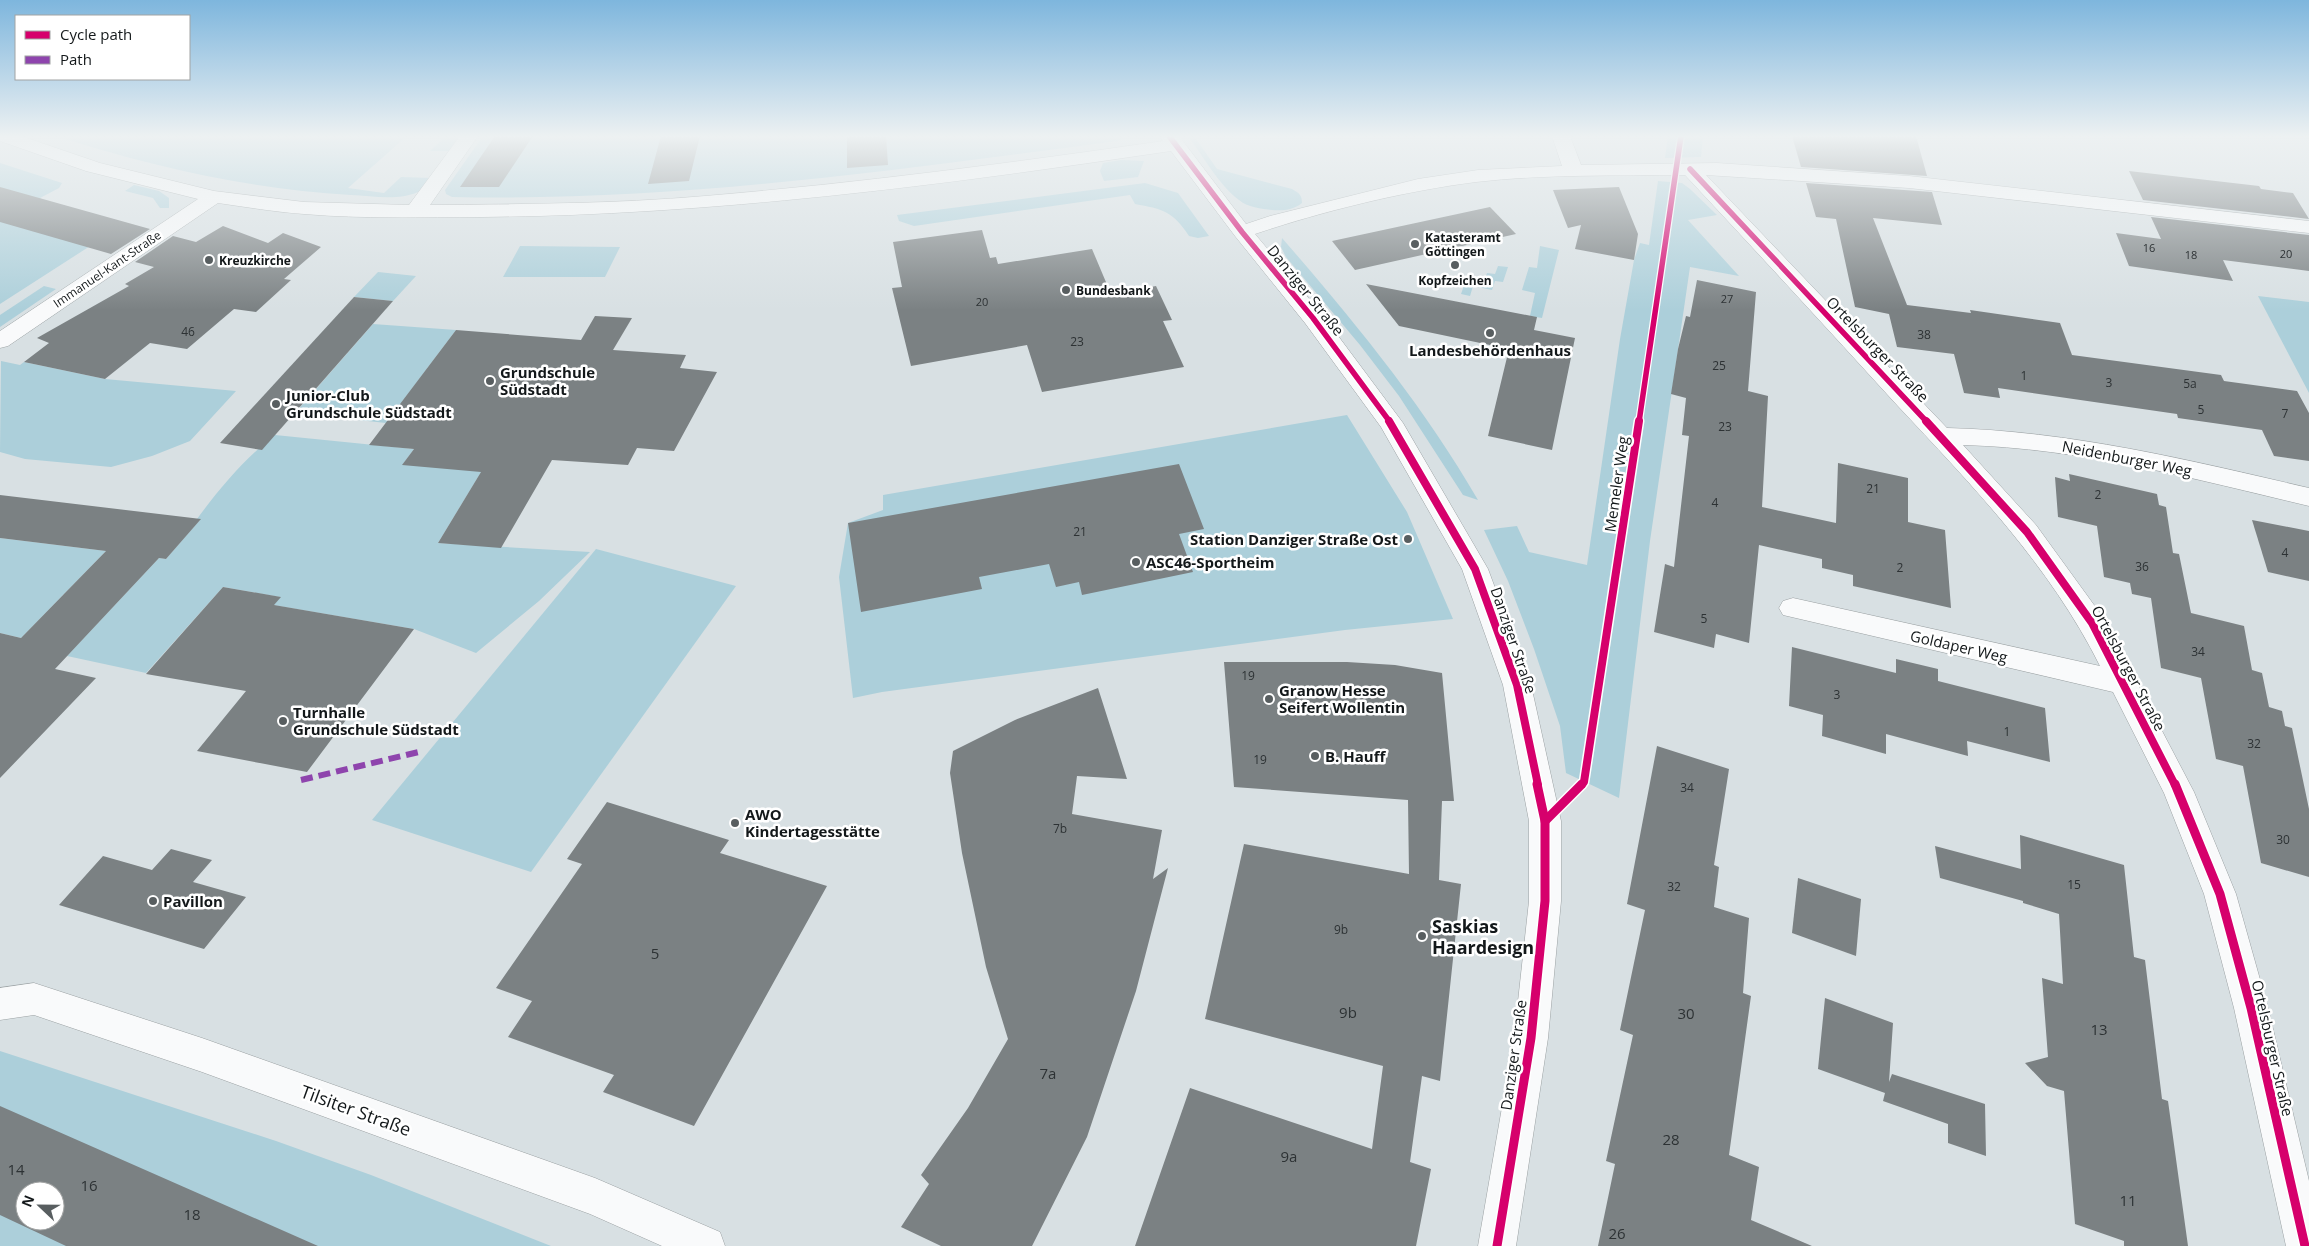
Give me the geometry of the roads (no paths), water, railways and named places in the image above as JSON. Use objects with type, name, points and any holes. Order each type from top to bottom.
[{"type":"street","points":[[199,194],[214,198],[304,208],[415,211],[549,210],[704,202],[780,194]]},
{"type":"street","points":[[415,211],[427,194]]},
{"type":"street","name":"Danziger Straße","points":[[1213,194],[1313,318],[1391,423],[1475,569],[1517,685],[1545,821],[1545,901],[1531,1038],[1497,1246]]},
{"type":"street","points":[[1242,232],[1277,220],[1381,194]]},
{"type":"street","name":"Ortelsburger Straße","points":[[1714,194],[1942,436],[2027,532],[2092,623],[2125,683],[2179,792],[2220,894],[2251,1008],[2305,1246]]},
{"type":"street","points":[[2017,194],[2309,227]]},
{"type":"street","name":"Immanuel-Kant-Straße","points":[[0,341],[214,198]]},
{"type":"street","name":"Neidenburger Weg","points":[[1942,436],[1985,436],[2028,440],[2168,465],[2309,497]]},
{"type":"street","name":"Goldaper Weg","points":[[1793,608],[2125,683]]},
{"type":"street","name":"Tilsiter Straße","points":[[0,1004],[34,999],[210,1058],[595,1197],[686,1242]]},
{"type":"place","name":"Katasteramt Göttingen","points":[[1415,244]]},
{"type":"place","name":"Kreuzkirche","points":[[209,260]]},
{"type":"place","name":"Kopfzeichen","points":[[1455,265]]},
{"type":"place","name":"Bundesbank","points":[[1066,290]]},
{"type":"place","name":"Landesbehördenhaus","points":[[1490,333]]},
{"type":"place","name":"Grundschule Südstadt","points":[[490,381]]},
{"type":"place","name":"Junior-Club Grundschule Südstadt","points":[[276,404]]},
{"type":"place","name":"Station Danziger Straße Ost","points":[[1408,539]]},
{"type":"place","name":"ASC46-Sportheim","points":[[1136,562]]},
{"type":"place","name":"Granow Hesse Seifert Wollentin","points":[[1269,699]]},
{"type":"place","name":"Turnhalle Grundschule Südstadt","points":[[283,721]]},
{"type":"place","name":"B. Hauff","points":[[1315,756]]},
{"type":"place","name":"AWO Kindertagesstätte","points":[[735,823]]},
{"type":"place","name":"Pavillon","points":[[153,901]]},
{"type":"place","name":"Saskias Haardesign","points":[[1422,936]]}]
